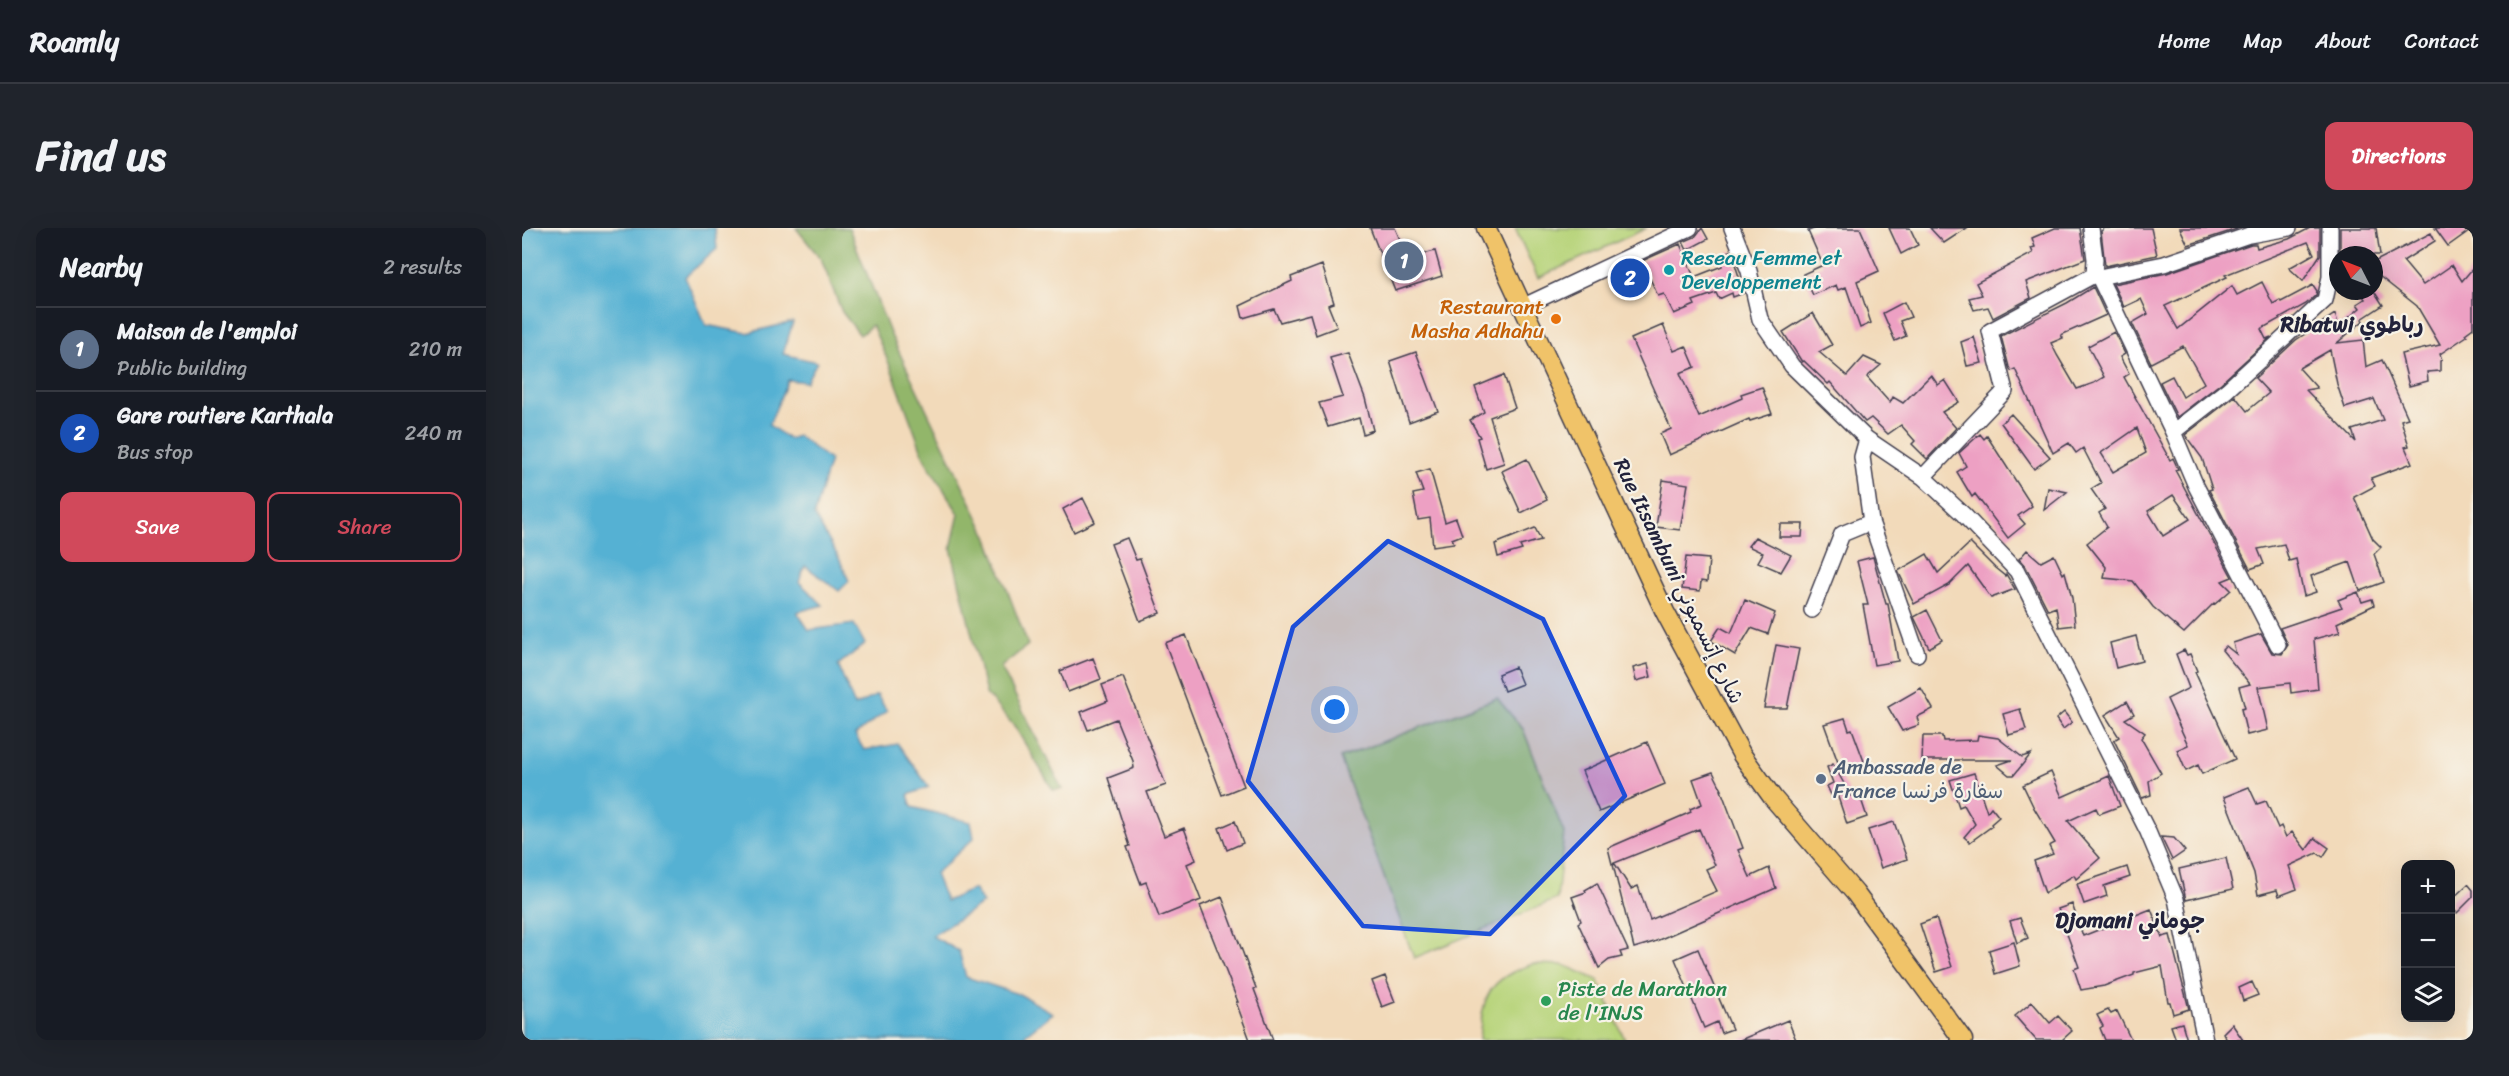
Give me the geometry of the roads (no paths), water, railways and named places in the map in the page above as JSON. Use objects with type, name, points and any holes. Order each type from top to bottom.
[{"type":"main road","name":"Rue Itsambuni شارع إتسمبوني","points":[[1486,228],[1665,612],[1742,755],[1773,798],[1855,893],[1963,1040]]},
{"type":"street","points":[[1522,307],[1690,228]]},
{"type":"street","points":[[1732,228],[1749,271],[1760,319],[1792,366],[1867,439],[1923,477],[1963,514],[2017,571],[2143,822],[2175,899],[2205,1040]]},
{"type":"street","points":[[2091,228],[2096,276],[2173,432],[2196,486],[2278,645]]},
{"type":"street","points":[[1923,477],[2005,391],[1990,331],[2096,276],[2164,264],[2249,236],[2289,228]]},
{"type":"street","points":[[2173,432],[2227,390],[2325,300],[2330,277],[2330,228]]},
{"type":"street","points":[[1867,439],[1862,457],[1871,522],[1917,654]]},
{"type":"street","points":[[1812,610],[1842,534],[1871,522]]},
{"type":"water","points":[[522,228],[715,228],[717,249],[685,277],[706,325],[747,333],[793,322],[783,354],[817,362],[806,382],[788,380],[769,425],[789,439],[798,436],[830,460],[814,515],[839,558],[849,581],[839,591],[805,566],[799,582],[823,605],[797,612],[809,630],[854,624],[865,644],[838,665],[855,706],[877,695],[887,711],[855,735],[864,750],[898,744],[929,787],[908,795],[912,807],[971,822],[974,838],[935,874],[946,901],[974,889],[983,903],[932,936],[959,951],[966,977],[1021,995],[1053,1013],[1025,1035],[1026,1040],[522,1040]]},
{"type":"place","name":"Maison de l'emploi","points":[[1404,261]]},
{"type":"place","name":"Reseau Femme et Developpement","points":[[1669,270]]},
{"type":"place","name":"Gare routiere Karthala","points":[[1630,278]]},
{"type":"place","name":"Restaurant Masha Adhahu","points":[[1556,319]]},
{"type":"place","name":"Ambassade de France سفارة فرنسا","points":[[1821,779]]},
{"type":"place","name":"Piste de Marathon de l'INJS","points":[[1546,1001]]},
{"type":"district","name":"Ribatwi رباطوي","points":[[2352,324]]},
{"type":"district","name":"Djomani جوماني","points":[[2130,920]]}]
